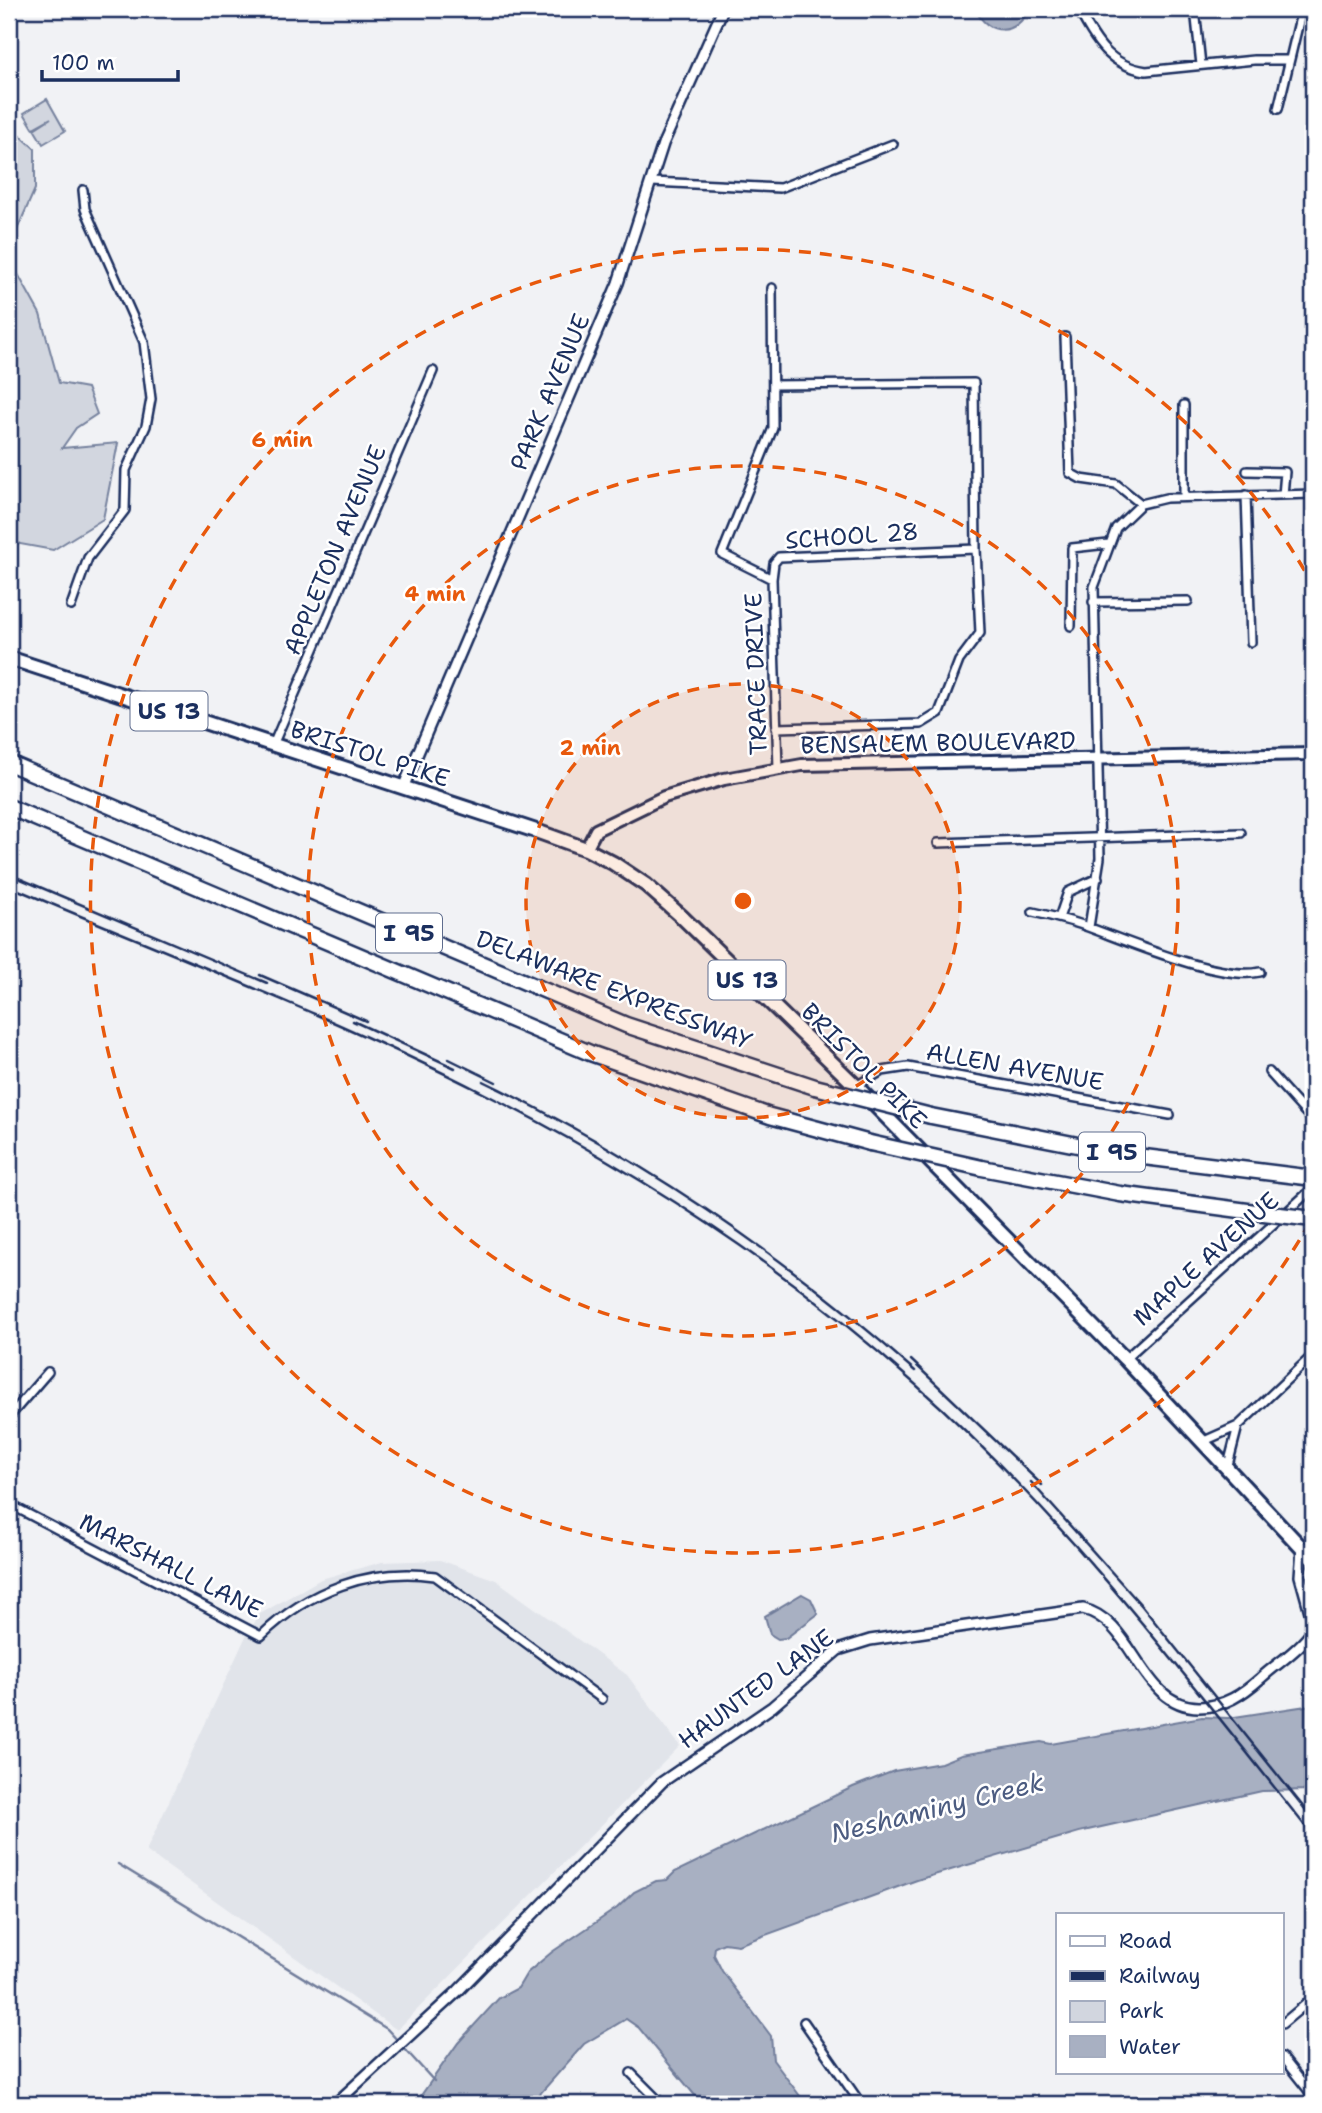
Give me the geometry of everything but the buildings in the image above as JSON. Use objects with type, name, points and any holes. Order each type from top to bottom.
[{"type":"highway","name":"DELAWARE EXPRESSWAY","points":[[9,763],[626,1025],[815,1087],[931,1116],[1128,1155],[1313,1178]]},
{"type":"highway","name":"I 95","points":[[9,807],[590,1053],[770,1116],[870,1143],[1120,1195],[1313,1219]]},
{"type":"main road","name":"BRISTOL PIKE","points":[[9,658],[586,849],[624,869],[661,898],[856,1086],[1125,1359],[1227,1469],[1308,1546],[1313,1560]]},
{"type":"main road","name":"BENSALEM BOULEVARD","points":[[586,849],[596,830],[648,804],[704,784],[778,768],[839,762],[1099,760],[1313,754]]},
{"type":"street","name":"PARK AVENUE","points":[[403,788],[618,283],[675,113],[723,9]]},
{"type":"street","points":[[1078,9],[1094,38],[1119,64],[1146,71],[1289,60]]},
{"type":"street","points":[[1195,9],[1201,65]]},
{"type":"street","points":[[1278,109],[1302,9]]},
{"type":"street","points":[[652,182],[780,188],[893,144]]},
{"type":"street","points":[[71,606],[88,558],[125,510],[125,476],[146,426],[151,399],[144,342],[85,209],[83,190]]},
{"type":"street","name":"SCHOOL 28","points":[[772,288],[773,428],[722,554],[772,579],[774,563],[779,557],[975,549]]},
{"type":"street","points":[[1065,337],[1070,472],[1081,479],[1116,484],[1141,504]]},
{"type":"street","name":"APPLETON AVENUE","points":[[273,745],[433,371]]},
{"type":"street","points":[[773,385],[974,383],[975,549],[980,633],[959,661],[939,713],[921,724],[776,728]]},
{"type":"street","points":[[1184,405],[1184,497]]},
{"type":"street","points":[[1247,471],[1285,472],[1283,495]]},
{"type":"street","points":[[1246,495],[1251,642]]},
{"type":"street","points":[[1089,927],[1098,878],[1099,836],[1093,602],[1095,580],[1108,544],[1124,517],[1141,504],[1184,497],[1313,495]]},
{"type":"street","points":[[1071,626],[1072,548],[1108,544]]},
{"type":"street","name":"TRACE DRIVE","points":[[772,579],[778,768]]},
{"type":"street","points":[[1093,602],[1188,601]]},
{"type":"street","points":[[938,843],[1241,833]]},
{"type":"street","points":[[1059,918],[1068,892],[1098,878]]},
{"type":"street","points":[[1033,912],[1089,927],[1221,970],[1251,974],[1260,972]]},
{"type":"street","name":"ALLEN AVENUE","points":[[856,1086],[882,1071],[908,1067],[1171,1115]]},
{"type":"street","points":[[1269,1072],[1313,1121]]},
{"type":"street","name":"MAPLE AVENUE","points":[[1125,1359],[1313,1188]]},
{"type":"street","points":[[1202,1442],[1238,1426],[1313,1355]]},
{"type":"street","points":[[9,1417],[48,1372]]},
{"type":"street","points":[[1227,1469],[1238,1426]]},
{"type":"street","name":"MARSHALL LANE","points":[[9,1504],[261,1636],[301,1604],[363,1578],[405,1572],[435,1576],[602,1699]]},
{"type":"street","name":"HAUNTED LANE","points":[[335,2104],[458,1991],[662,1782],[772,1707],[838,1650],[870,1640],[1083,1609],[1104,1620],[1167,1697],[1180,1704],[1205,1707],[1242,1694],[1307,1639],[1312,1625],[1300,1576],[1308,1546]]},
{"type":"street","points":[[1305,1594],[1313,1580]]},
{"type":"street","points":[[1284,2022],[1313,1998]]},
{"type":"street","points":[[804,2022],[860,2104]]},
{"type":"street","points":[[1284,2060],[1313,2096]]},
{"type":"street","points":[[631,2073],[662,2104]]},
{"type":"shaded area","points":[[440,1560],[496,1580],[627,1675],[680,1746],[397,2030],[146,1851],[246,1636],[260,1614],[321,1579],[382,1562]]},
{"type":"green space","points":[[47,99],[65,131],[43,144],[34,129],[51,118],[33,128],[24,113]]},
{"type":"green space","points":[[9,125],[35,149],[35,189],[9,248]]},
{"type":"green space","points":[[9,258],[40,314],[59,383],[87,388],[97,414],[76,428],[62,448],[118,443],[103,519],[53,550],[9,542]]},
{"type":"water","points":[[975,9],[1029,9],[1017,25],[1002,30],[987,24]]},
{"type":"water","points":[[802,1594],[811,1599],[818,1614],[786,1638],[778,1639],[770,1634],[765,1616]]},
{"type":"water","name":"Neshaminy Creek","points":[[1313,1705],[1313,1790],[1262,1791],[1079,1832],[917,1880],[738,1945],[724,1943],[715,1947],[714,1955],[722,1971],[771,2036],[773,2060],[806,2104],[702,2104],[639,2028],[626,2019],[584,2044],[531,2104],[415,2104],[458,2043],[499,1998],[518,1988],[527,1973],[552,1952],[617,1908],[634,1892],[656,1881],[667,1880],[675,1872],[853,1787],[894,1771],[941,1763],[961,1755],[1041,1742],[1051,1744],[1202,1717],[1228,1718]]},
{"type":"waterway","points":[[118,1864],[387,2029],[399,2042]]},
{"type":"waterway","points":[[403,2047],[434,2081]]},
{"type":"railway","points":[[9,874],[267,983]]},
{"type":"railway","points":[[9,886],[309,1011],[427,1065],[599,1156],[710,1225],[763,1262],[815,1301],[915,1384],[1023,1489],[1124,1601],[1313,1836]]},
{"type":"railway","points":[[260,975],[366,1021]]},
{"type":"railway","points":[[353,1021],[455,1068]]},
{"type":"railway","points":[[449,1059],[496,1082]]},
{"type":"railway","points":[[483,1081],[598,1142],[709,1211],[815,1288],[915,1371]]},
{"type":"railway","points":[[911,1360],[1042,1485]]},
{"type":"railway","points":[[1031,1482],[1142,1606],[1313,1819]]}]
